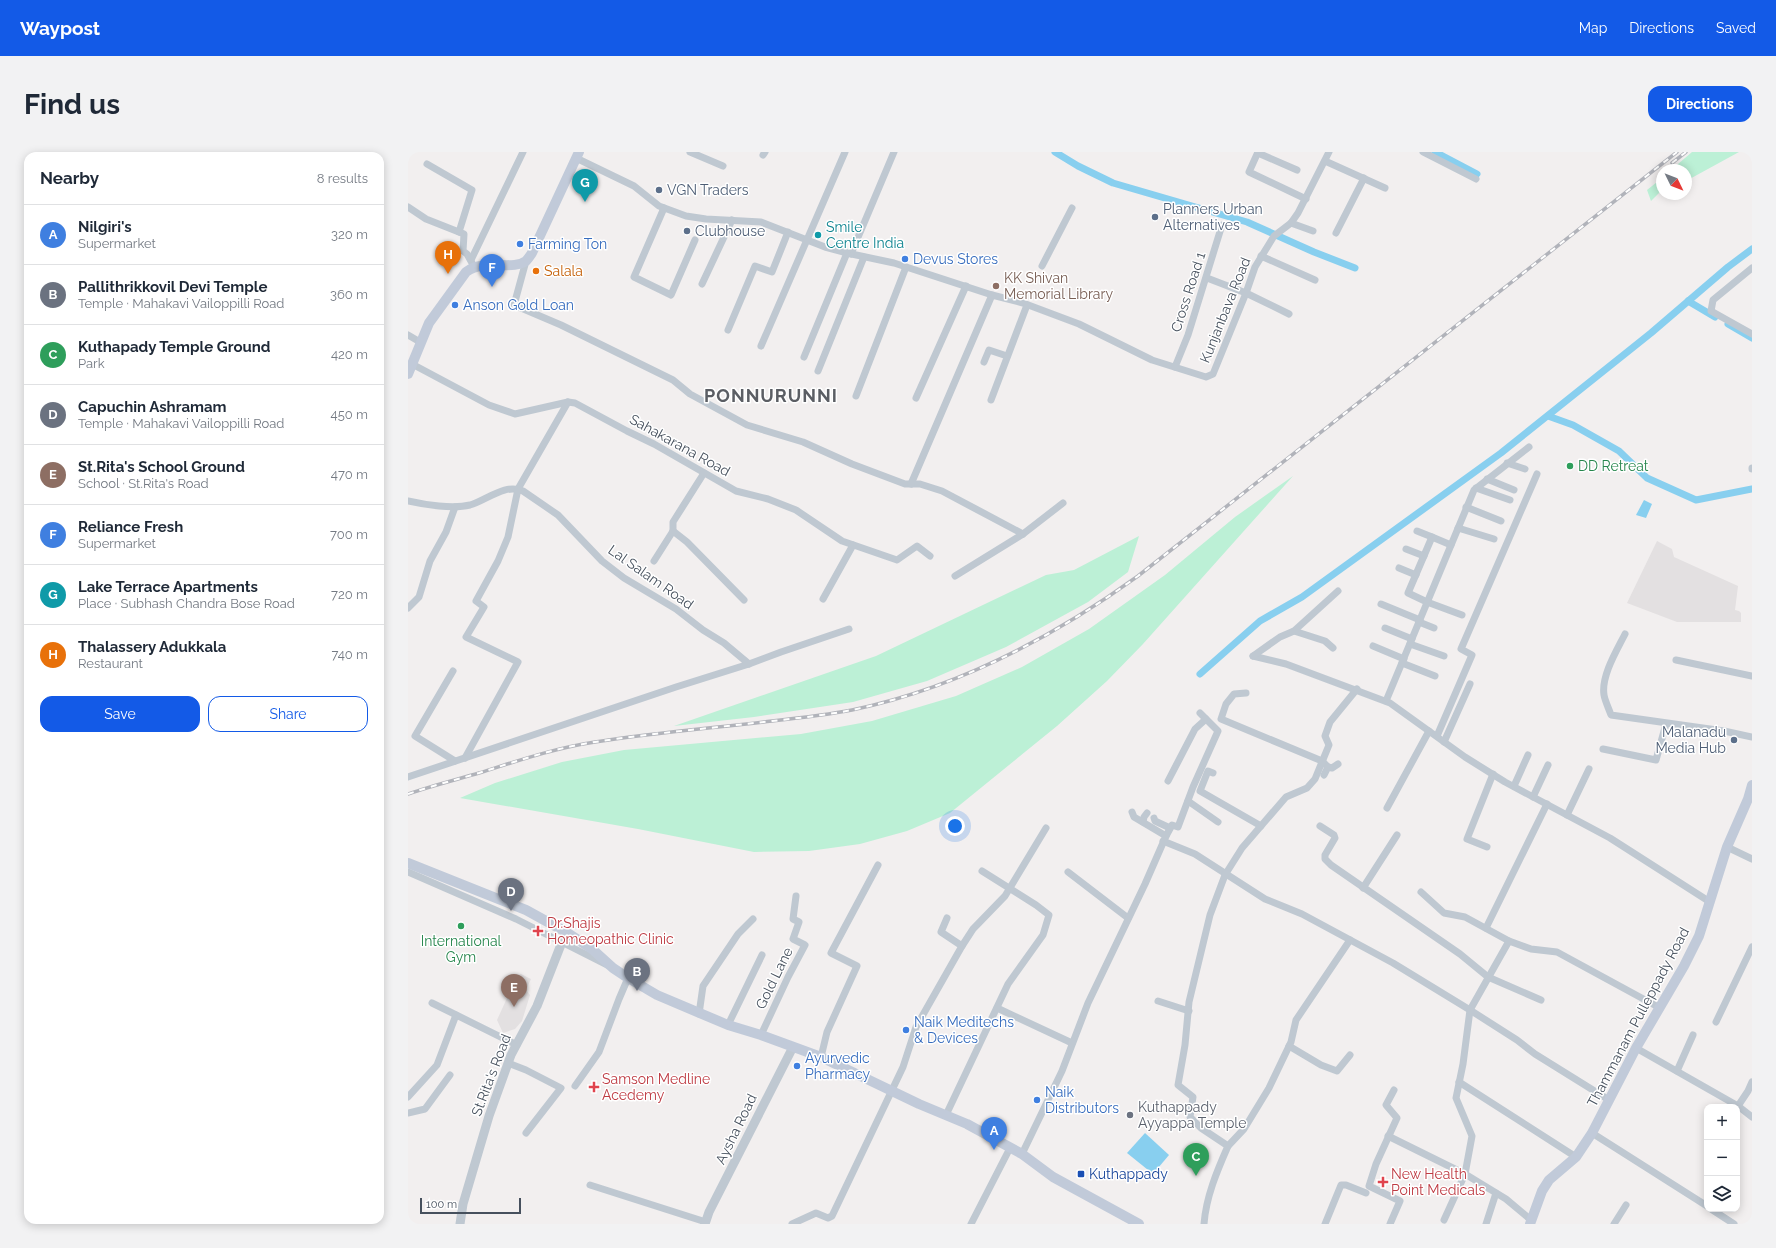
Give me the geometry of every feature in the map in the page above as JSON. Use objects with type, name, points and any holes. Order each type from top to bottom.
[{"type":"main road","points":[[408,374],[429,323],[472,263],[484,265],[513,264],[526,261],[532,253],[578,155]]},
{"type":"main road","name":"Thammanam Pulleppady Road","points":[[1531,1222],[1542,1191],[1549,1180],[1576,1157],[1592,1133],[1636,1048],[1660,1008],[1699,936],[1727,847],[1750,799],[1752,785]]},
{"type":"main road","points":[[408,863],[526,910],[586,944],[613,968],[657,995],[699,1014],[820,1057],[946,1115],[1022,1154],[1053,1177],[1139,1224]]},
{"type":"street","points":[[408,207],[426,219],[464,234],[463,251],[472,263],[522,152]]},
{"type":"street","points":[[690,152],[708,156],[723,166]]},
{"type":"street","points":[[761,346],[806,239],[845,152]]},
{"type":"street","points":[[804,357],[894,152]]},
{"type":"street","points":[[1297,170],[1258,152],[1249,172],[1306,199]]},
{"type":"street","points":[[1313,231],[1291,223],[1306,199],[1329,152]]},
{"type":"street","points":[[1423,152],[1476,179]]},
{"type":"street","name":"Kunjanbava Road","points":[[578,155],[634,186],[659,206],[686,216],[706,219],[761,222],[849,254],[894,263],[1027,305],[1079,324],[1152,360],[1206,377],[1213,374],[1246,293],[1255,266],[1274,236],[1291,223]]},
{"type":"street","points":[[1325,161],[1385,188]]},
{"type":"street","points":[[427,164],[472,190],[459,232]]},
{"type":"street","points":[[1336,233],[1364,178]]},
{"type":"street","points":[[664,208],[634,277],[671,295],[695,240]]},
{"type":"street","points":[[1042,266],[1072,208]]},
{"type":"street","points":[[702,284],[732,220]]},
{"type":"street","name":"Cross Road 1","points":[[1175,367],[1188,335],[1207,278],[1222,225]]},
{"type":"street","points":[[728,330],[755,266],[772,272],[788,232]]},
{"type":"street","points":[[1261,256],[1315,280]]},
{"type":"street","points":[[818,372],[864,257]]},
{"type":"street","points":[[526,261],[514,305],[561,325],[673,380],[690,394],[747,425],[790,438],[904,484],[920,484],[942,491],[1023,534]]},
{"type":"street","points":[[856,396],[906,267]]},
{"type":"street","points":[[1752,268],[1713,300],[1711,311],[1752,334]]},
{"type":"street","points":[[1207,278],[1246,293],[1289,314]]},
{"type":"street","points":[[916,398],[966,286]]},
{"type":"street","points":[[911,484],[992,295]]},
{"type":"street","points":[[991,400],[1027,305]]},
{"type":"street","points":[[408,335],[420,342]]},
{"type":"street","points":[[984,362],[989,350],[1007,356]]},
{"type":"street","points":[[412,364],[489,405],[515,414],[568,402]]},
{"type":"street","points":[[465,758],[518,662],[466,637],[484,607],[476,601],[498,561],[508,537],[518,489],[568,402]]},
{"type":"street","name":"Sahakarana Road","points":[[568,402],[575,403],[654,444],[736,490],[768,499],[796,510],[842,541],[897,560],[916,546],[930,556]]},
{"type":"street","points":[[1386,701],[1474,490],[1529,447]]},
{"type":"street","points":[[1507,463],[1526,469]]},
{"type":"street","points":[[654,561],[673,531],[673,522],[704,473]]},
{"type":"street","points":[[1437,736],[1472,655],[1461,649],[1537,474]]},
{"type":"street","points":[[1487,479],[1514,490]]},
{"type":"street","points":[[1476,488],[1510,500]]},
{"type":"street","points":[[408,501],[455,507],[470,505],[506,490],[518,489]]},
{"type":"street","name":"Lal Salam Road","points":[[518,489],[549,507],[602,561],[624,578],[676,609],[702,630],[724,643],[749,664]]},
{"type":"street","points":[[955,576],[1023,534],[1063,503]]},
{"type":"street","points":[[408,608],[419,597],[430,561],[446,532],[455,507]]},
{"type":"street","points":[[1466,507],[1502,521]]},
{"type":"street","points":[[1458,528],[1494,538]]},
{"type":"street","points":[[673,531],[687,542],[744,600]]},
{"type":"street","points":[[1417,531],[1451,545]]},
{"type":"street","points":[[1432,537],[1408,593],[1462,615]]},
{"type":"street","points":[[823,599],[853,545]]},
{"type":"street","points":[[1406,549],[1424,556]]},
{"type":"street","points":[[1399,568],[1416,575]]},
{"type":"street","points":[[1338,591],[1294,631],[1280,637],[1253,656],[1286,664],[1386,701],[1465,757],[1492,774],[1610,838],[1710,902]]},
{"type":"street","points":[[1381,604],[1434,628]]},
{"type":"street","points":[[1385,628],[1444,656]]},
{"type":"street","points":[[408,777],[749,664],[849,629]]},
{"type":"street","points":[[1294,631],[1325,640],[1333,648]]},
{"type":"street","points":[[1625,634],[1609,666],[1606,680],[1604,694],[1611,715],[1666,724],[1724,731],[1752,737]]},
{"type":"street","points":[[1373,646],[1434,676]]},
{"type":"street","points":[[1676,660],[1752,676]]},
{"type":"street","points":[[453,671],[415,736],[455,761]]},
{"type":"street","points":[[1444,742],[1470,684]]},
{"type":"street","points":[[1228,1146],[1201,1128],[1190,1117],[1193,1097],[1178,1085],[1188,1011],[1210,915],[1225,875],[1242,848],[1286,797],[1307,788],[1315,779],[1329,745],[1325,736],[1330,722],[1357,689]]},
{"type":"street","points":[[1213,726],[1221,719],[1226,704],[1234,694],[1246,693]]},
{"type":"street","points":[[1197,789],[1218,731],[1200,713]]},
{"type":"street","points":[[1168,781],[1195,729],[1206,719]]},
{"type":"street","points":[[1221,719],[1322,762],[1328,767],[1332,768],[1338,764]]},
{"type":"street","points":[[1603,749],[1656,760],[1666,724]]},
{"type":"street","points":[[1387,808],[1429,731]]},
{"type":"street","points":[[1514,786],[1528,755]]},
{"type":"street","points":[[1533,797],[1548,765]]},
{"type":"street","points":[[1324,776],[1328,767]]},
{"type":"street","points":[[1567,815],[1589,769]]},
{"type":"street","points":[[1022,1154],[1062,1071],[1088,1003],[1172,824],[1178,827],[1188,801],[1208,771],[1213,773]]},
{"type":"street","points":[[1487,847],[1467,839],[1492,774]]},
{"type":"street","points":[[1197,789],[1261,826]]},
{"type":"street","points":[[1188,801],[1218,822]]},
{"type":"street","points":[[1486,928],[1547,804]]},
{"type":"street","points":[[1132,812],[1134,817],[1165,839],[1194,854],[1265,899],[1302,914],[1393,963],[1470,1010],[1517,1040],[1535,1054],[1609,1100]]},
{"type":"street","points":[[1143,822],[1147,813]]},
{"type":"street","points":[[1154,818],[1155,821],[1170,828]]},
{"type":"street","points":[[1320,826],[1334,835],[1335,838],[1324,854],[1325,859],[1330,865],[1460,954],[1488,977],[1541,1000]]},
{"type":"street","points":[[792,1224],[816,1213],[828,1218],[832,1216],[892,1091],[916,1027],[973,929],[1010,889],[1046,828]]},
{"type":"street","points":[[1363,888],[1397,835]]},
{"type":"street","points":[[1727,847],[1752,859]]},
{"type":"street","points":[[820,1057],[827,1032],[857,966],[831,953],[878,865]]},
{"type":"street","points":[[946,1115],[1008,984],[1043,935],[1049,916],[1036,905],[982,871]]},
{"type":"street","points":[[408,872],[495,909],[562,942],[584,955],[613,968]]},
{"type":"street","points":[[1068,872],[1128,918]]},
{"type":"street","points":[[1421,892],[1444,913],[1465,917],[1509,941],[1531,949],[1557,952],[1660,1008]]},
{"type":"street","name":"Gold Lane","points":[[761,1035],[788,977],[805,945],[793,939],[799,922],[793,918],[796,896]]},
{"type":"street","points":[[948,918],[940,932],[962,946]]},
{"type":"street","points":[[699,1014],[704,986],[738,934],[753,919]]},
{"type":"street","points":[[1204,1224],[1205,1208],[1228,1146],[1244,1129],[1269,1088],[1289,1046],[1296,1020],[1350,940]]},
{"type":"street","points":[[1444,1220],[1465,1174],[1472,1136],[1456,1098],[1470,1010],[1509,941]]},
{"type":"street","name":"St.Rita's Road","points":[[460,1224],[463,1204],[489,1116],[508,1063],[537,1006],[562,942]]},
{"type":"street","points":[[1716,1022],[1752,947]]},
{"type":"street","points":[[728,1025],[762,955]]},
{"type":"street","points":[[575,1086],[600,1052],[628,978]]},
{"type":"street","points":[[1158,1001],[1188,1011]]},
{"type":"street","points":[[432,1003],[517,1045]]},
{"type":"street","points":[[997,1008],[1072,1043]]},
{"type":"street","points":[[408,1097],[437,1065],[456,1015]]},
{"type":"street","points":[[1677,1071],[1693,1035]]},
{"type":"street","points":[[1289,1046],[1321,1065],[1337,1071],[1350,1055]]},
{"type":"street","name":"Aysha Road","points":[[705,1223],[793,1047]]},
{"type":"street","points":[[1636,1048],[1735,1104]]},
{"type":"street","points":[[508,1063],[526,1070],[561,1088],[526,1133]]},
{"type":"street","points":[[408,1113],[424,1109],[450,1075]]},
{"type":"street","points":[[1459,1082],[1576,1157]]},
{"type":"street","points":[[1739,1104],[1752,1082]]},
{"type":"street","points":[[1390,1224],[1400,1201],[1369,1186],[1376,1164],[1397,1118],[1386,1105],[1394,1090]]},
{"type":"street","points":[[1740,1108],[1752,1117]]},
{"type":"street","points":[[1592,1133],[1704,1204]]},
{"type":"street","points":[[1388,1136],[1465,1174],[1506,1199],[1531,1222]]},
{"type":"street","points":[[971,1224],[1010,1148]]},
{"type":"street","points":[[590,1184],[705,1223]]},
{"type":"street","points":[[1325,1224],[1341,1185],[1346,1185],[1366,1193]]},
{"type":"street","points":[[1486,1224],[1496,1193]]},
{"type":"street","points":[[1614,1224],[1626,1205]]},
{"type":"street","points":[[1716,1212],[1734,1224]]},
{"type":"shaded area","points":[[1657,541],[1672,549],[1674,557],[1738,586],[1735,610],[1741,613],[1741,622],[1677,622],[1627,603]]},
{"type":"shaded area","points":[[521,974],[531,979],[526,990],[530,995],[522,1021],[515,1029],[503,1033],[497,1020],[512,987],[510,983],[513,977]]},
{"type":"green space","points":[[1692,152],[1739,152],[1692,178],[1692,164],[1678,164]]},
{"type":"green space","points":[[1656,183],[1656,196],[1651,201],[1647,190]]},
{"type":"green space","points":[[1293,476],[1143,644],[1107,681],[1057,726],[950,813],[907,831],[860,844],[809,851],[754,852],[638,829],[460,798],[495,783],[562,762],[624,750],[801,734],[872,721],[956,696],[1022,667],[1089,629],[1165,575],[1235,517]]},
{"type":"green space","points":[[1139,536],[1128,572],[1088,602],[1006,647],[927,681],[853,702],[754,717],[674,726],[876,656],[1046,575],[1074,570]]},
{"type":"water","points":[[1644,500],[1652,504],[1646,518],[1636,515]]},
{"type":"water","points":[[1145,1133],[1169,1155],[1153,1174],[1127,1153]]},
{"type":"waterway","points":[[1055,152],[1078,166],[1113,183],[1247,222],[1314,252],[1355,268]]},
{"type":"waterway","points":[[1435,152],[1477,174]]},
{"type":"waterway","points":[[1200,674],[1260,621],[1302,597],[1501,453],[1651,333],[1728,267],[1752,249]]},
{"type":"waterway","points":[[1688,301],[1715,317]]},
{"type":"waterway","points":[[1728,324],[1752,338]]},
{"type":"waterway","points":[[1548,416],[1573,425],[1619,451],[1647,478],[1696,500],[1752,489]]},
{"type":"railway","points":[[408,794],[536,755],[595,742],[852,710],[929,688],[1002,658],[1072,620],[1138,576],[1677,152]]},
{"type":"railway","points":[[1672,163],[1686,152]]},
{"type":"place","name":"VGN Traders","points":[[659,190]]},
{"type":"place","name":"Lake Terrace Apartments","points":[[585,202]]},
{"type":"place","name":"Planners Urban Alternatives","points":[[1155,217]]},
{"type":"place","name":"Clubhouse","points":[[687,231]]},
{"type":"place","name":"Smile Centre India","points":[[818,235]]},
{"type":"place","name":"Farming Ton","points":[[520,244]]},
{"type":"place","name":"Devus Stores","points":[[905,259]]},
{"type":"place","name":"Salala","points":[[536,271]]},
{"type":"place","name":"Thalassery Adukkala","points":[[448,274]]},
{"type":"place","name":"KK Shivan Memorial Library","points":[[996,286]]},
{"type":"place","name":"Reliance Fresh","points":[[492,287]]},
{"type":"place","name":"Anson Gold Loan","points":[[455,305]]},
{"type":"place","name":"DD Retreat","points":[[1570,466]]},
{"type":"place","name":"Malanadu Media Hub","points":[[1734,740]]},
{"type":"place","name":"Capuchin Ashramam","points":[[511,911]]},
{"type":"place","name":"International Gym","points":[[461,926]]},
{"type":"place","name":"Dr.Shajis Homeopathic Clinic","points":[[538,931]]},
{"type":"place","name":"Pallithrikkovil Devi Temple","points":[[637,991]]},
{"type":"place","name":"St.Rita's School Ground","points":[[514,1007]]},
{"type":"place","name":"Naik Meditechs & Devices","points":[[906,1030]]},
{"type":"place","name":"Ayurvedic Pharmacy","points":[[797,1066]]},
{"type":"place","name":"Samson Medline Acedemy","points":[[594,1087]]},
{"type":"place","name":"Naik Distributors","points":[[1037,1100]]},
{"type":"place","name":"Kuthappady Ayyappa Temple","points":[[1130,1115]]},
{"type":"place","name":"Nilgiri's","points":[[994,1150]]},
{"type":"place","name":"Kuthappady","points":[[1081,1174]]},
{"type":"place","name":"Kuthapady Temple Ground","points":[[1196,1176]]},
{"type":"place","name":"New Health Point Medicals","points":[[1383,1182]]},
{"type":"district","name":"PONNURUNNI","points":[[771,396]]}]
